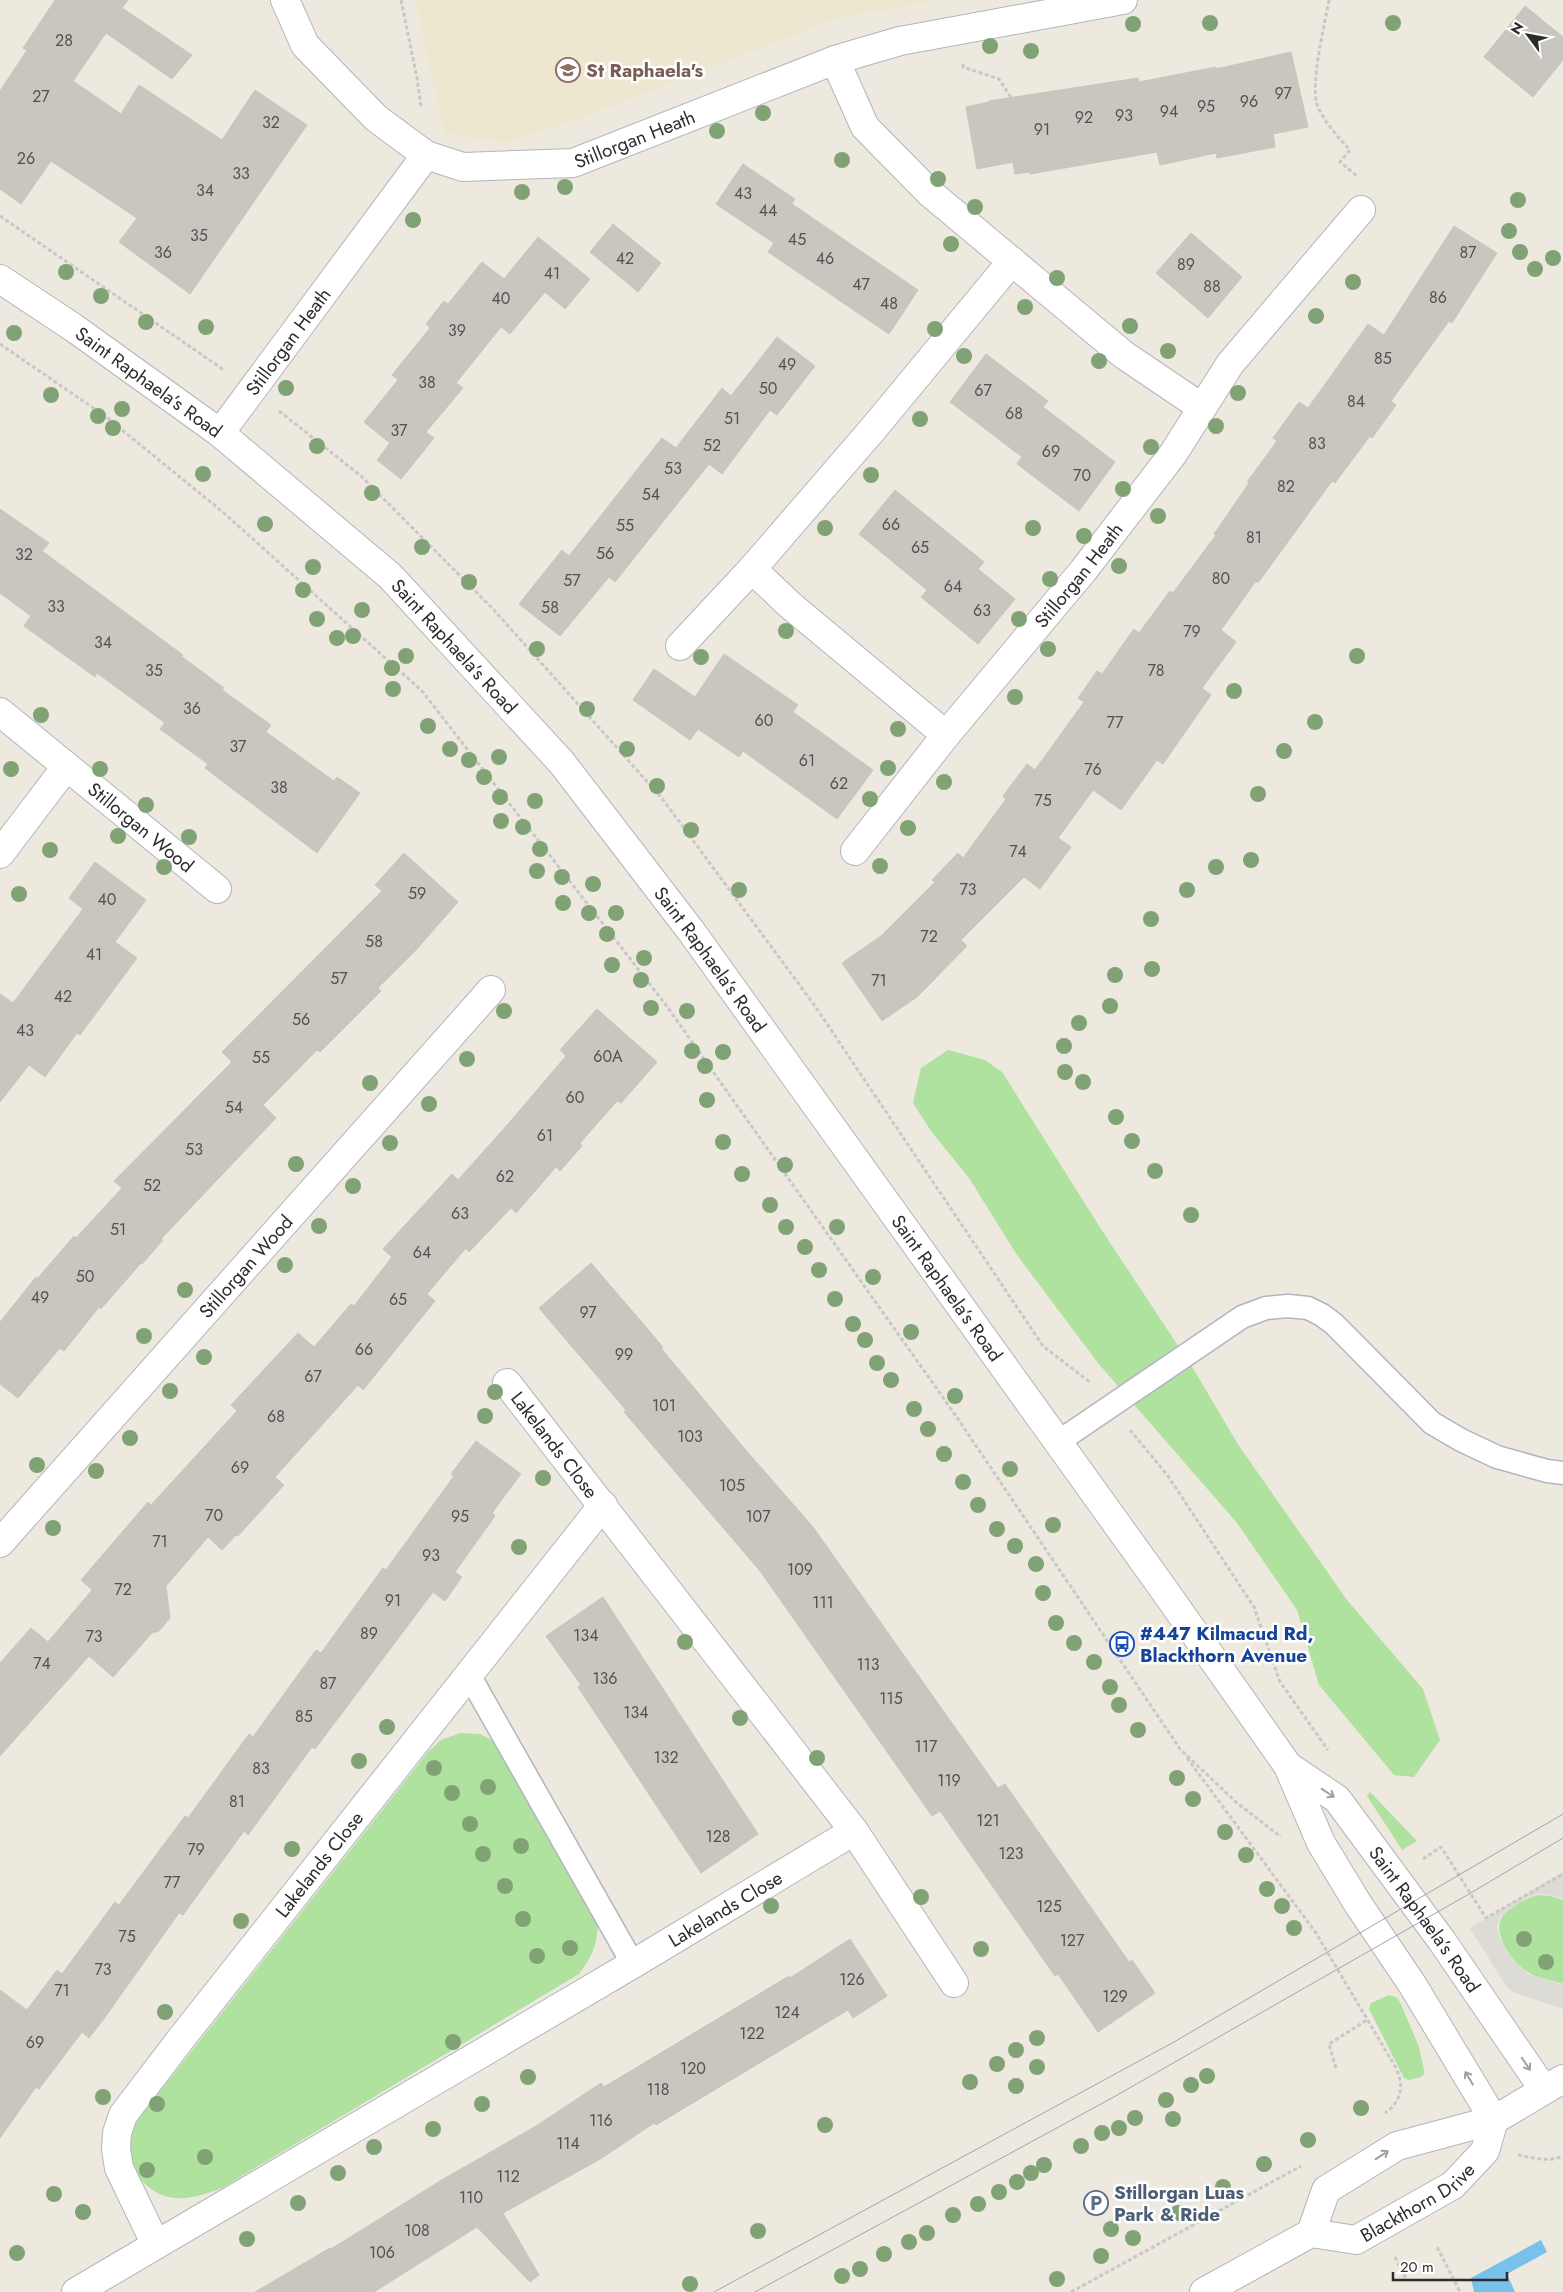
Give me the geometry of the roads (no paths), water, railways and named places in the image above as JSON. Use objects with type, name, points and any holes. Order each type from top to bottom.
[{"type":"street","name":"Stillorgan Heath","points":[[285,0],[305,45],[376,118],[426,155],[463,167],[573,163],[835,60],[900,40],[1123,0]]},
{"type":"street","points":[[835,60],[865,127],[930,193],[1124,355],[1201,407]]},
{"type":"street","name":"Stillorgan Heath","points":[[220,432],[426,155]]},
{"type":"street","name":"Stillorgan Heath","points":[[855,851],[946,735],[1084,571],[1173,454],[1230,364],[1361,210]]},
{"type":"street","points":[[680,646],[752,569],[873,430],[1012,261]]},
{"type":"street","name":"Saint Raphaela’s Road","points":[[0,279],[74,328],[220,432],[390,576],[562,763],[690,931],[1058,1442],[1288,1766],[1321,1844],[1358,1904],[1412,1984],[1494,2120]]},
{"type":"street","points":[[752,569],[790,605],[946,735]]},
{"type":"street","name":"Stillorgan Wood","points":[[0,712],[217,889]]},
{"type":"street","points":[[0,854],[66,767]]},
{"type":"street","name":"Stillorgan Wood","points":[[0,1543],[491,990]]},
{"type":"street","name":"Lakelands Close","points":[[507,1383],[854,1831],[954,1983]]},
{"type":"street","name":"Lakelands Close","points":[[156,2245],[119,2168],[116,2149],[117,2133],[123,2115],[180,2040],[603,1505]]},
{"type":"street","name":"Saint Raphaela’s Road","points":[[1288,1766],[1337,1799],[1442,1941],[1554,2085]]},
{"type":"street","name":"Lakelands Close","points":[[76,2292],[633,1964],[854,1831]]},
{"type":"street","name":"Blackthorn Drive","points":[[1494,2120],[1485,2151],[1453,2185],[1356,2240],[1311,2233],[1326,2190],[1397,2146],[1494,2120],[1554,2085]]},
{"type":"street","points":[[1204,2292],[1311,2233]]},
{"type":"lane","points":[[1058,1442],[1242,1317],[1266,1308],[1288,1306],[1308,1308],[1334,1324],[1432,1423],[1460,1440],[1497,1457],[1547,1471],[1563,1473]]},
{"type":"lane","points":[[469,1675],[633,1964]]},
{"type":"water","points":[[1541,2240],[1547,2252],[1507,2274],[1515,2292],[1474,2292],[1471,2278]]},
{"type":"tram line","points":[[714,2292],[1174,2042],[1563,1814]]},
{"type":"tram line","points":[[755,2292],[1112,2098],[1469,1894],[1563,1838]]},
{"type":"place","name":"St Raphaela's","points":[[568,70]]},
{"type":"place","name":"#447 Kilmacud Rd, Blackthorn Avenue","points":[[1122,1644]]},
{"type":"place","name":"Stillorgan Luas Park & Ride","points":[[1096,2203]]}]
